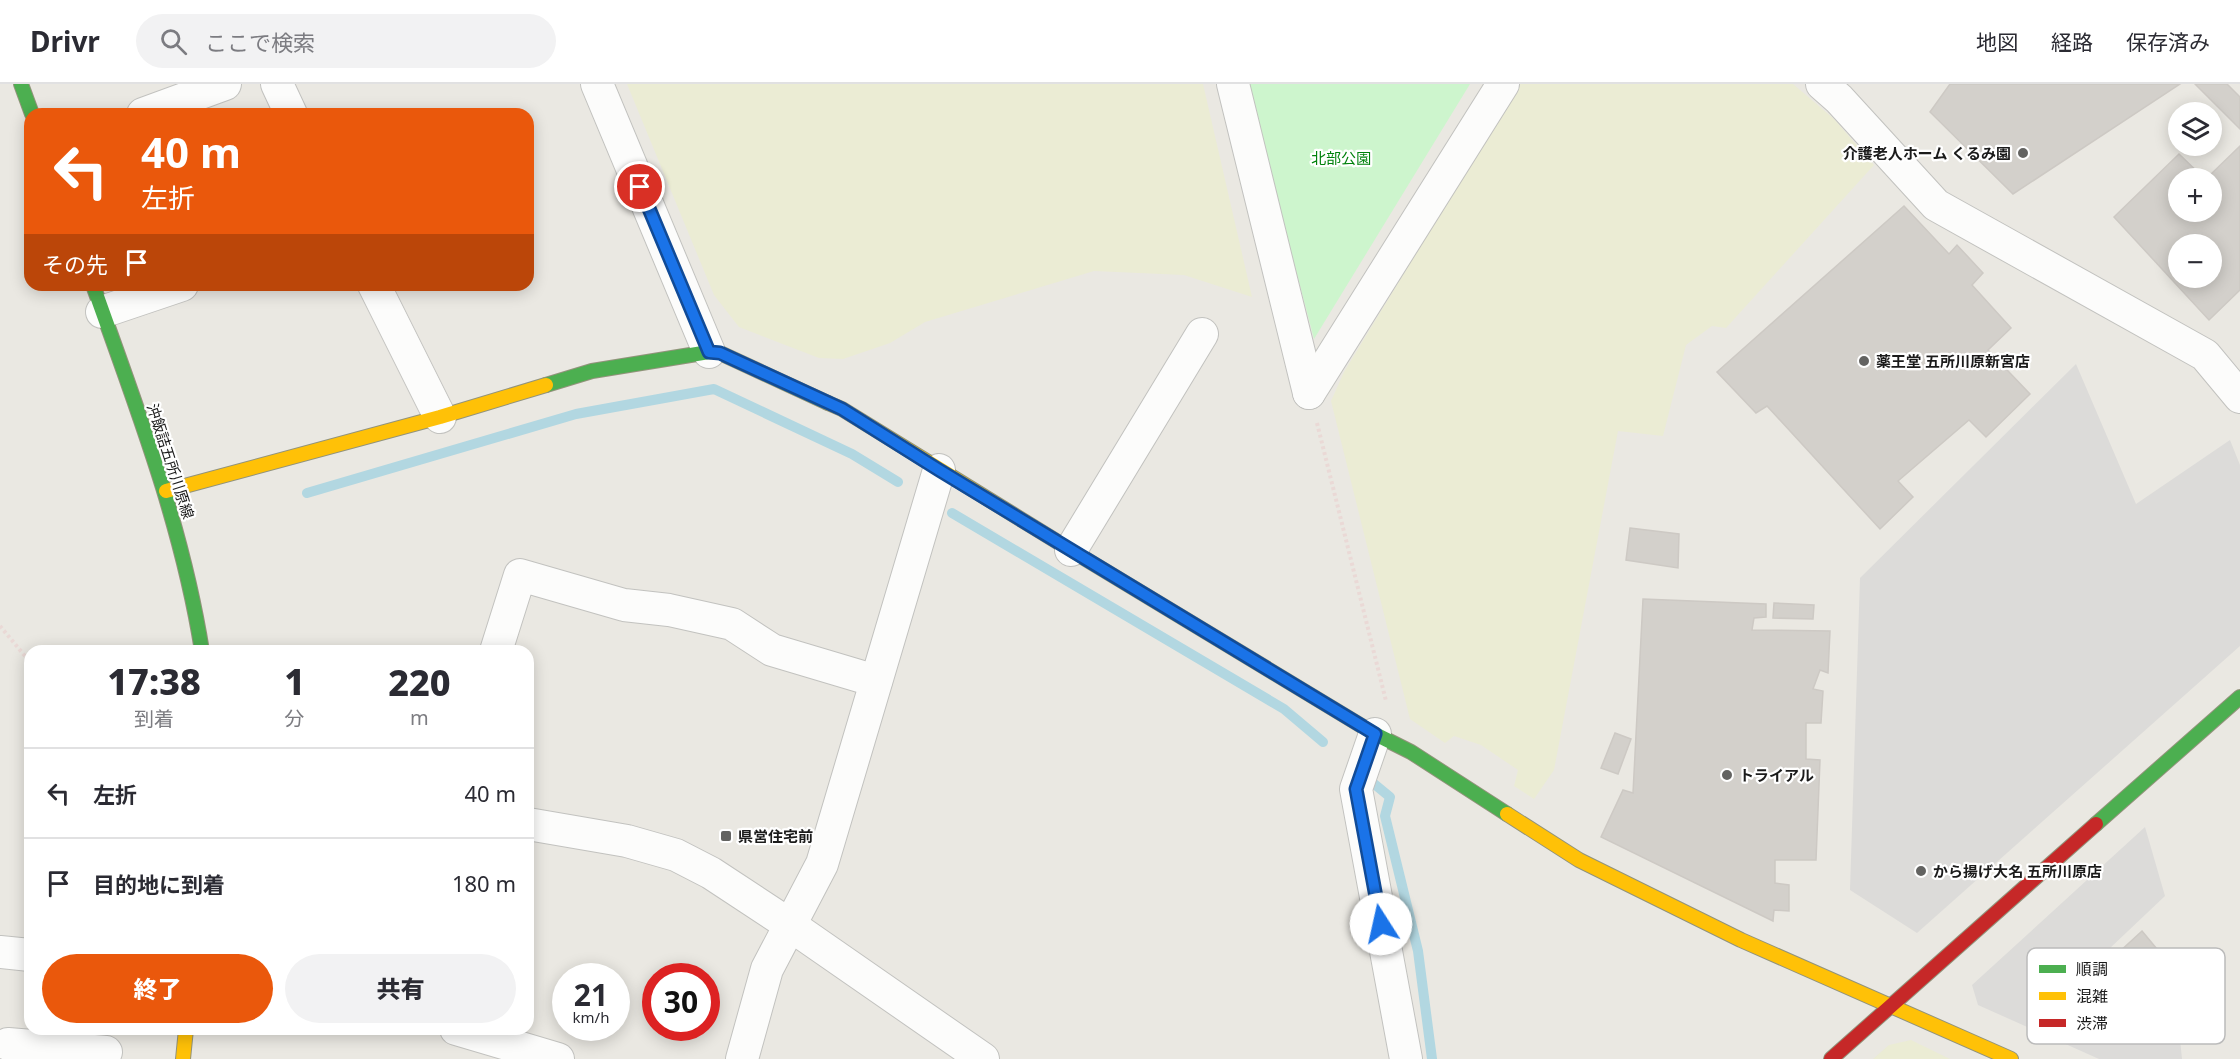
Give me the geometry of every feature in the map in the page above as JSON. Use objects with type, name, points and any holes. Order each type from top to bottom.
[{"type":"street","points":[[21,84],[30,108]]},
{"type":"street","points":[[159,108],[225,84]]},
{"type":"street","points":[[277,84],[288,108]]},
{"type":"street","points":[[597,84],[709,352]]},
{"type":"street","points":[[1233,84],[1309,393]]},
{"type":"street","points":[[1309,393],[1503,84]]},
{"type":"street","points":[[1822,84],[1839,99],[1936,205],[2205,355],[2240,397]]},
{"type":"street","points":[[97,298],[143,291]]},
{"type":"street","points":[[377,291],[440,417]]},
{"type":"street","name":"沖飯詰五所川原線","points":[[97,298],[166,491],[198,619],[201,645]]},
{"type":"street","points":[[1071,550],[1202,334]]},
{"type":"street","points":[[166,491],[440,417],[592,371],[709,352],[720,353],[842,409],[1375,734],[1411,752],[1579,860],[1741,939],[2011,1059]]},
{"type":"street","points":[[742,1059],[767,969],[822,864],[939,470]]},
{"type":"street","points":[[498,645],[520,575],[624,605],[669,610],[732,624],[772,650],[876,681]]},
{"type":"street","points":[[1831,1059],[2240,697]]},
{"type":"street","points":[[1375,734],[1356,789],[1406,1059]]},
{"type":"street","points":[[534,825],[627,841],[676,855],[711,873],[983,1059]]},
{"type":"street","points":[[0,952],[24,954]]},
{"type":"street","points":[[183,1059],[185,1035]]},
{"type":"street","points":[[476,1035],[558,1059]]},
{"type":"street","points":[[3,1043],[106,1052]]},
{"type":"path","points":[[1309,393],[1389,710],[1375,734]]},
{"type":"path","points":[[0,626],[24,655]]},
{"type":"green space","points":[[627,84],[1203,84],[1252,297],[1184,275],[1094,271],[925,322],[890,343],[843,359],[819,358],[739,327],[714,295]]},
{"type":"green space","name":"北部公園","points":[[1247,84],[1470,84],[1314,339]]},
{"type":"green space","points":[[1519,84],[1793,84],[1834,119],[1874,165],[1726,328],[1712,326],[1686,345],[1663,436],[1618,431],[1554,770],[1534,799],[1514,786],[1518,770],[1481,745],[1454,736],[1445,743],[1410,719],[1331,401],[1344,372]]},
{"type":"green space","points":[[1911,1040],[1950,1059],[1873,1059],[1889,1045]]},
{"type":"shaded area","points":[[2076,364],[2136,504],[2230,440],[2240,465],[2240,646],[1917,933],[1850,890],[1860,578]]},
{"type":"shaded area","points":[[2145,827],[2165,896],[2110,948],[2027,948],[2027,1027],[1978,1005],[1972,985]]},
{"type":"shaded area","points":[[2065,1044],[2180,1044],[2182,1059],[2099,1059]]},
{"type":"building","name":"介護老人ホーム くるみ園","points":[[1950,84],[2180,84],[2013,194],[1930,112]]},
{"type":"building","points":[[2195,84],[2227,84],[2240,97],[2240,129],[2222,111],[2222,102],[2213,102]]},
{"type":"building","points":[[2240,146],[2240,290],[2209,320],[2179,288],[2222,288],[2222,234],[2168,234],[2168,276],[2114,217],[2177,156],[2181,156],[2194,168],[2168,168],[2168,222],[2222,222],[2222,168],[2217,168]]},
{"type":"building","name":"薬王堂 五所川原新宮店","points":[[1904,206],[1949,254],[1957,245],[1983,273],[1972,285],[2011,328],[1988,350],[2030,394],[1986,437],[1969,420],[1898,481],[1913,497],[1880,529],[1767,406],[1756,413],[1717,372]]},
{"type":"building","points":[[1630,528],[1679,534],[1678,568],[1626,560]]},
{"type":"building","name":"トライアル","points":[[1643,599],[1766,604],[1766,617],[1754,618],[1752,630],[1830,631],[1828,673],[1820,670],[1813,689],[1823,691],[1821,723],[1806,723],[1806,759],[1820,760],[1816,860],[1775,860],[1775,883],[1789,885],[1789,911],[1774,910],[1773,921],[1601,837],[1623,790],[1633,793]]},
{"type":"building","points":[[1774,603],[1814,605],[1813,619],[1773,618]]},
{"type":"building","points":[[1615,733],[1631,739],[1618,774],[1601,768]]},
{"type":"building","points":[[2142,931],[2156,948],[2123,948]]},
{"type":"waterway","points":[[307,493],[576,414],[714,389],[852,454],[898,482]]},
{"type":"waterway","points":[[952,513],[1284,709],[1323,742]]},
{"type":"waterway","points":[[1367,778],[1390,797],[1385,816],[1418,951],[1432,1059]]},
{"type":"traffic: fast","points":[[21,84],[30,108]]},
{"type":"traffic: fast","points":[[95,291],[141,420],[170,511],[183,557],[201,645]]},
{"type":"traffic: fast","points":[[546,385],[592,371],[709,352],[720,353],[828,403]]},
{"type":"traffic: fast","points":[[1074,552],[1375,734],[1411,752],[1507,814]]},
{"type":"traffic: fast","points":[[2096,824],[2240,697]]},
{"type":"traffic: slow","points":[[166,491],[440,417],[546,385]]},
{"type":"traffic: slow","points":[[828,403],[842,409],[1074,552]]},
{"type":"traffic: slow","points":[[1507,814],[1579,860],[1741,940],[2011,1059]]},
{"type":"traffic: slow","points":[[183,1059],[185,1035]]},
{"type":"traffic: jam","points":[[1831,1059],[2096,824]]},
{"type":"place","name":"介護老人ホーム くるみ園","points":[[2023,153]]},
{"type":"place","name":"薬王堂 五所川原新宮店","points":[[1864,361]]},
{"type":"place","name":"トライアル","points":[[1727,775]]},
{"type":"place","name":"県営住宅前","points":[[726,836]]},
{"type":"place","name":"から揚げ大名 五所川原店","points":[[1921,871]]},
{"type":"route","points":[[640,187],[709,352],[720,353],[842,409],[1375,734],[1356,789],[1381,924]]}]
